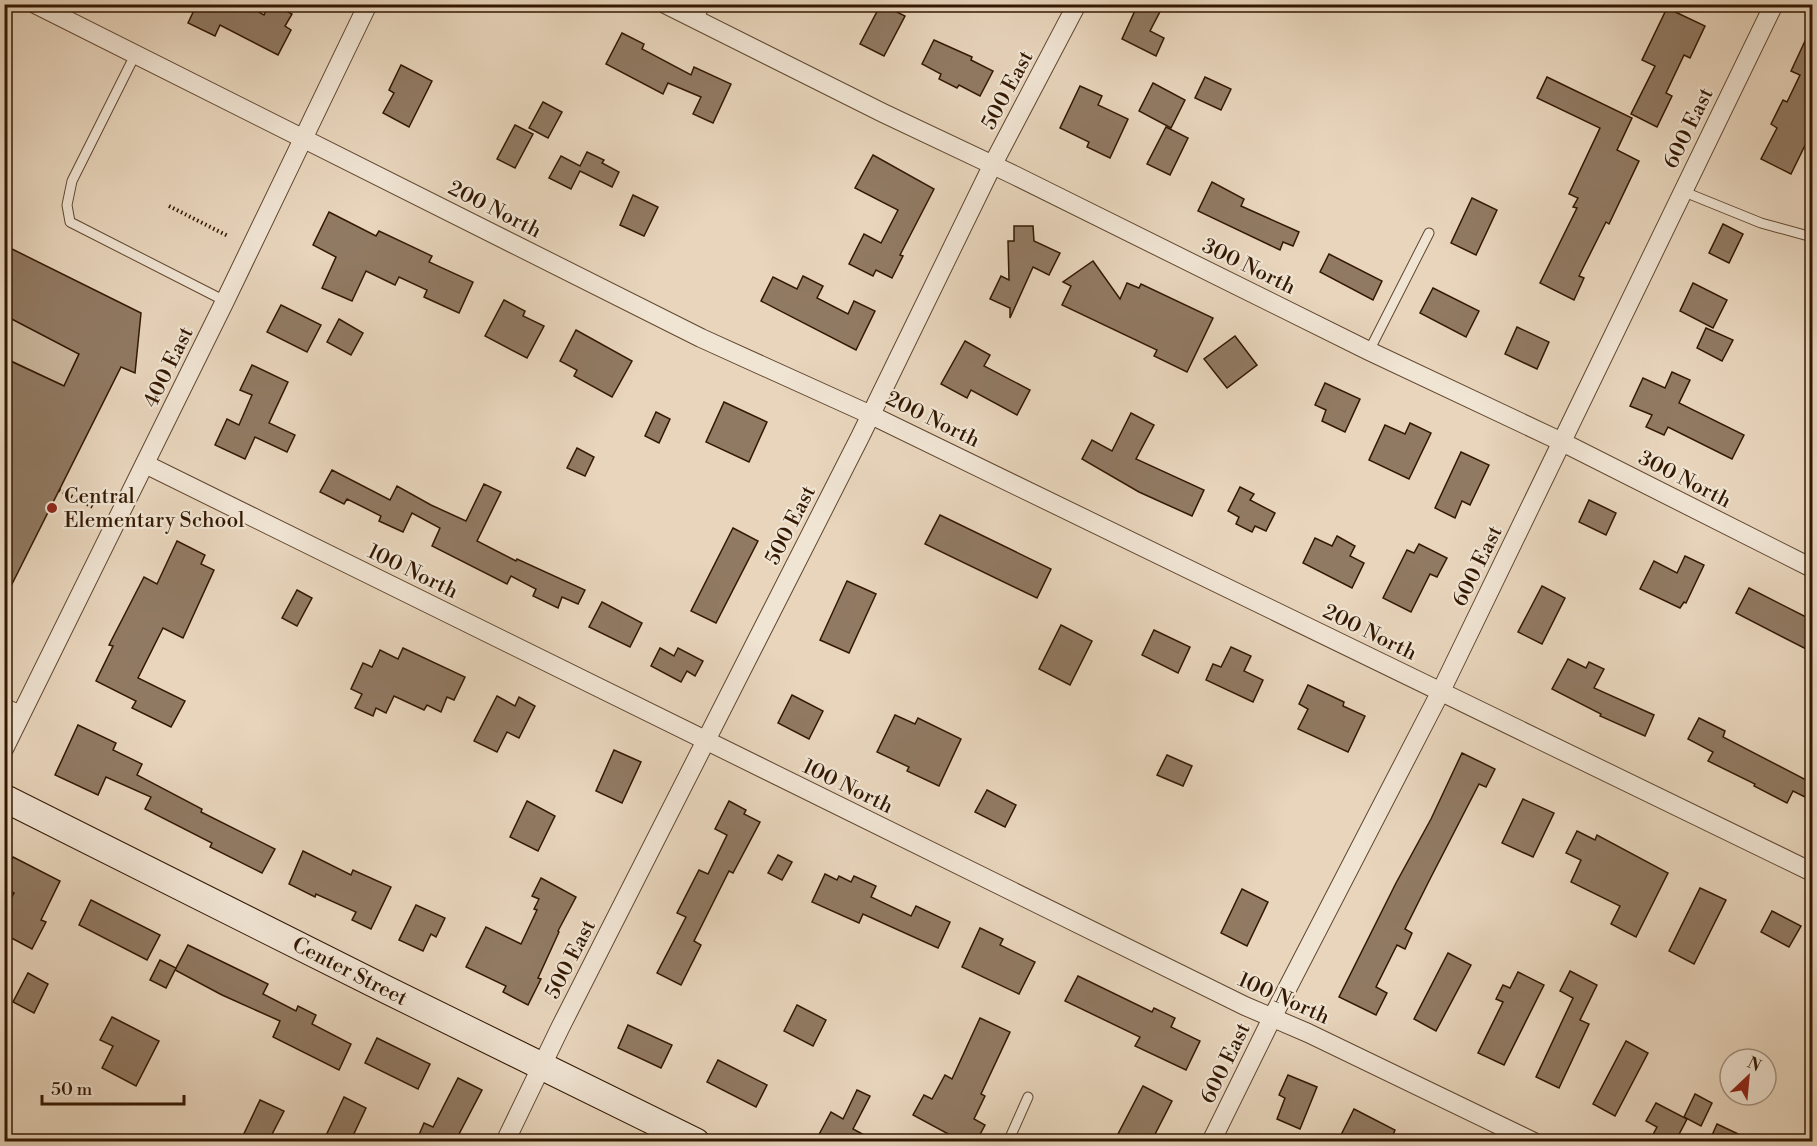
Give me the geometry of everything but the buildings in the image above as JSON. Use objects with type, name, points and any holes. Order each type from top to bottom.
[{"type":"street","name":"200 North","points":[[35,4],[701,338],[871,415],[1812,872]]},
{"type":"street","name":"400 East","points":[[6,744],[146,464],[368,4]]},
{"type":"street","name":"300 North","points":[[665,4],[702,13],[883,112],[993,164],[1369,351],[1562,442],[1812,568]]},
{"type":"street","name":"500 East","points":[[505,1142],[871,415],[993,164],[1077,4]]},
{"type":"street","name":"600 East","points":[[1211,1142],[1272,1018],[1441,691],[1774,4]]},
{"type":"street","name":"100 North","points":[[146,464],[1272,1018],[1308,1033],[1534,1142]]},
{"type":"street","name":"Center Street","points":[[4,798],[696,1142]]},
{"type":"lane","points":[[135,55],[72,181],[66,205],[70,222],[225,301]]},
{"type":"lane","points":[[1683,191],[1761,223],[1812,237]]},
{"type":"lane","points":[[1369,351],[1429,233]]},
{"type":"lane","points":[[4,703],[23,711]]},
{"type":"lane","points":[[1008,1142],[1028,1097]]},
{"type":"path","points":[[169,206],[228,236]]},
{"type":"path","points":[[59,490],[95,508]]},
{"type":"shaded area","points":[[5,315],[79,354],[64,386],[5,358]]},
{"type":"place","name":"Central Elementary School","points":[[52,508]]}]
